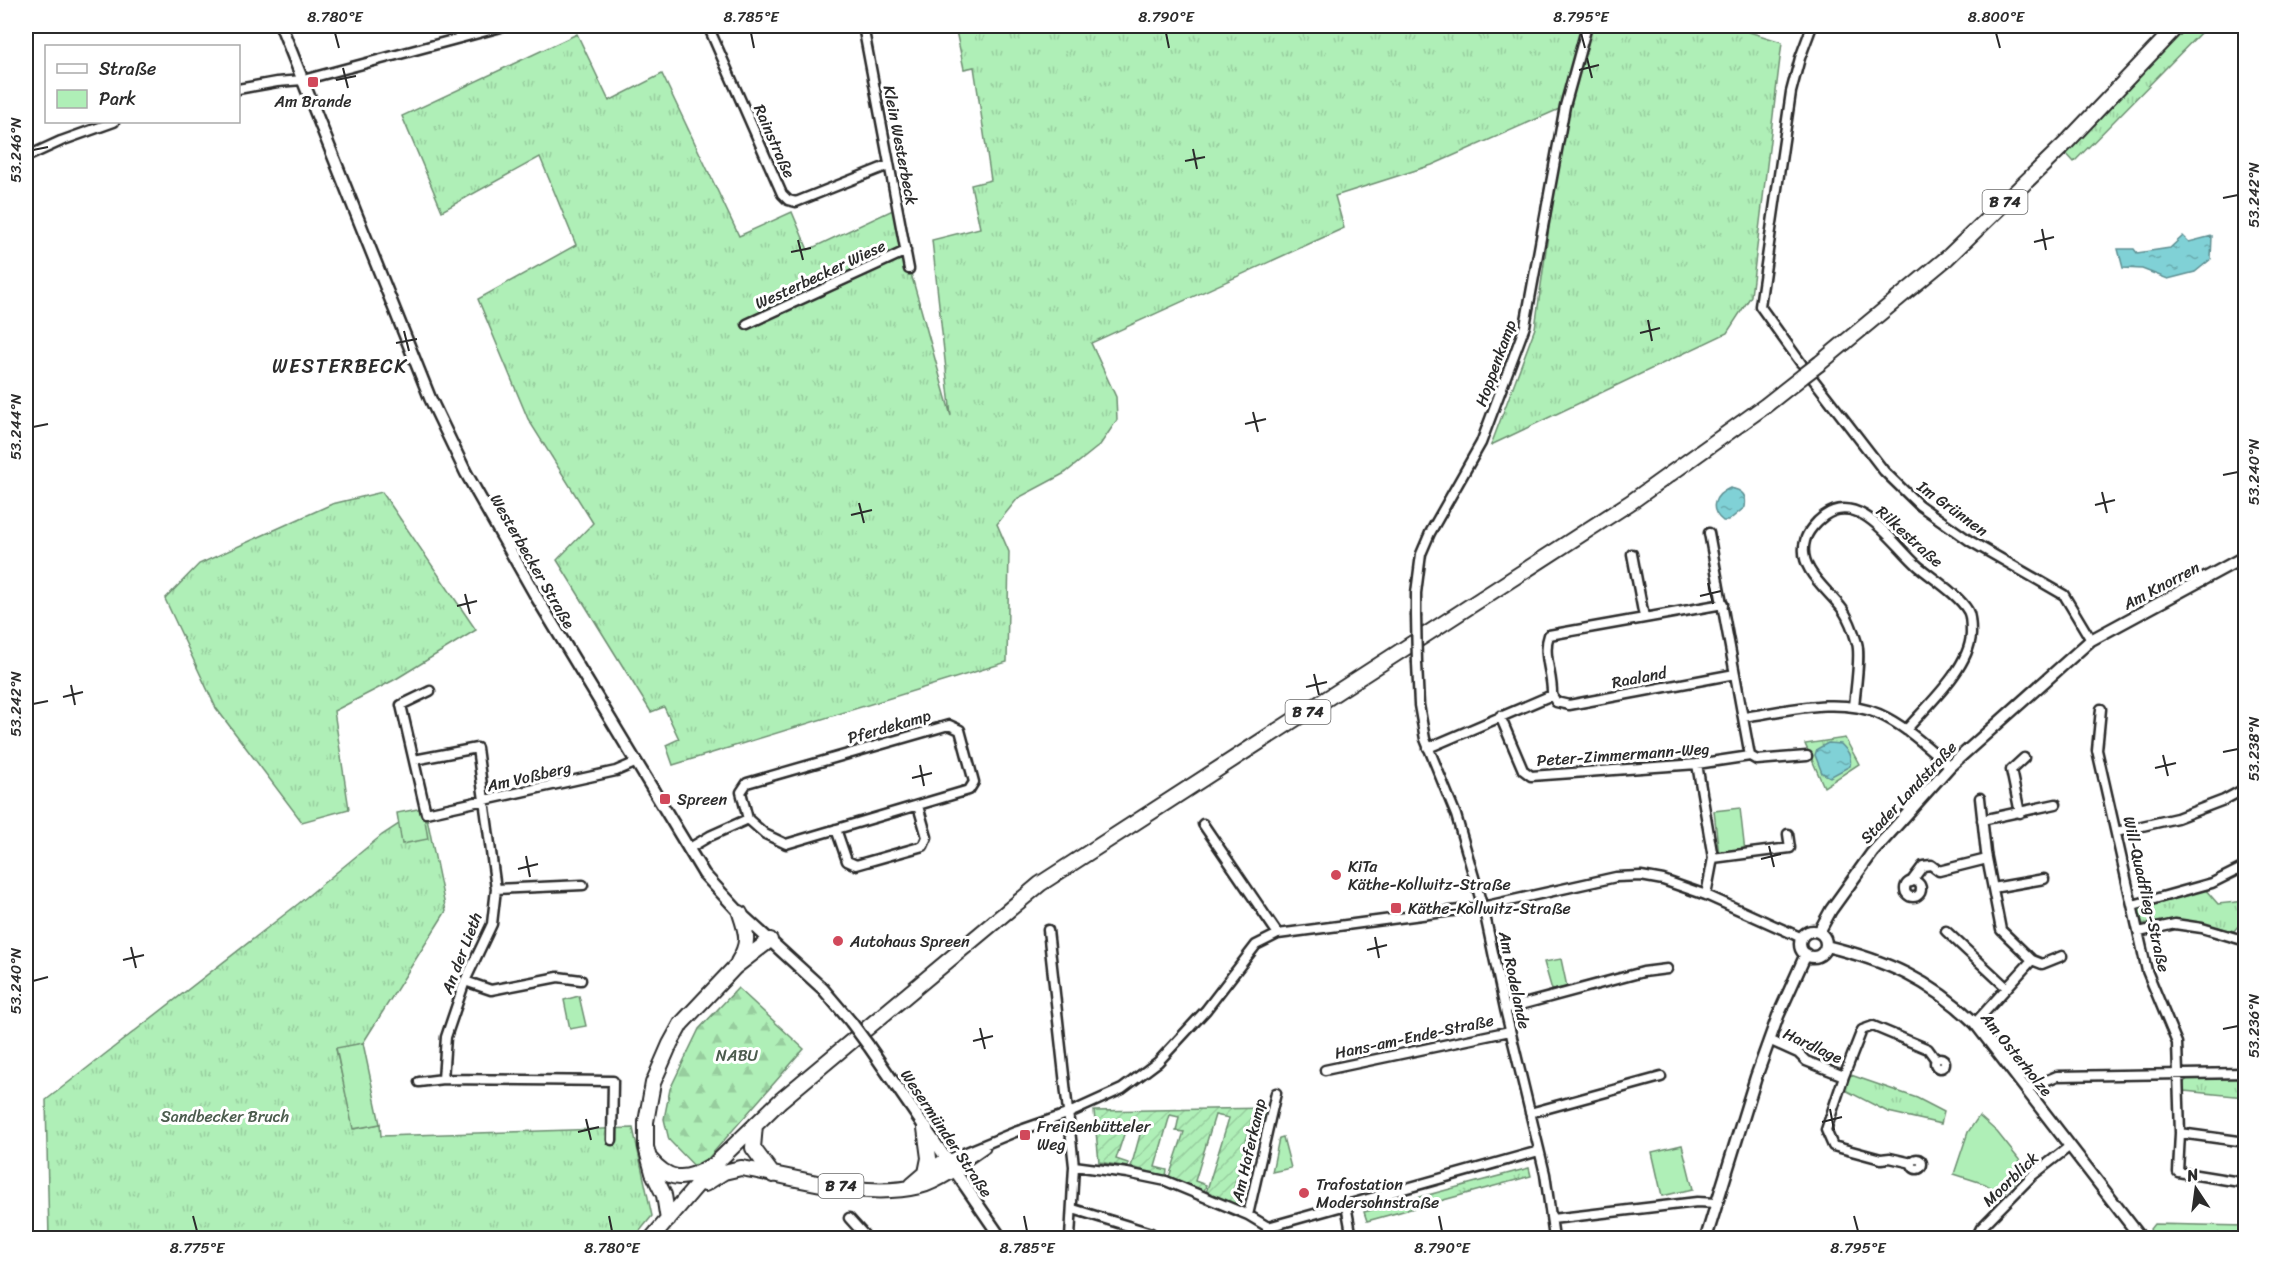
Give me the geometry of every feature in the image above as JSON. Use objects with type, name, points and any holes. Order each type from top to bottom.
[{"type":"main road","name":"B 74","points":[[652,1239],[716,1163],[781,1100],[1040,884],[1631,502],[1765,406],[1820,363],[1947,258],[2066,143],[2177,26]]},
{"type":"main road","points":[[740,913],[745,929],[746,949]]},
{"type":"main road","points":[[735,967],[750,942],[767,937]]},
{"type":"main road","points":[[668,1220],[664,1195],[653,1173],[645,1138],[653,1083],[681,1024],[767,937]]},
{"type":"main road","points":[[755,1125],[753,1148],[773,1175]]},
{"type":"main road","points":[[925,1128],[929,1158],[926,1173]]},
{"type":"main road","points":[[648,1157],[670,1176],[679,1177],[689,1177],[716,1163]]},
{"type":"main road","points":[[909,1188],[926,1173],[950,1165]]},
{"type":"main road","points":[[909,1188],[927,1184],[950,1165]]},
{"type":"main road","points":[[690,1193],[715,1176],[732,1169],[741,1168],[773,1175]]},
{"type":"main road","name":"B 74","points":[[773,1175],[880,1191],[909,1188]]},
{"type":"street","name":"Westerbecker Straße","points":[[281,26],[430,398],[466,473],[537,598],[704,873],[740,913],[823,989],[868,1045]]},
{"type":"street","points":[[240,89],[303,80],[505,26]]},
{"type":"street","name":"Rainstraße","points":[[708,26],[782,194],[788,200],[796,202],[889,165]]},
{"type":"street","name":"Klein Westerbeck","points":[[863,26],[909,270]]},
{"type":"street","name":"Hoppenkamp","points":[[1417,663],[1416,593],[1421,554],[1430,533],[1481,443],[1526,326],[1565,106],[1587,26]]},
{"type":"street","name":"Im Grünnen","points":[[1812,26],[1791,92],[1760,306],[1806,373],[1884,471],[1919,506],[1970,541],[2064,595],[2091,640]]},
{"type":"street","points":[[26,157],[61,141],[111,123]]},
{"type":"street","name":"Westerbecker Wiese","points":[[747,324],[906,251]]},
{"type":"street","name":"Rilkestraße","points":[[1854,707],[1858,646],[1844,610],[1816,581],[1806,561],[1804,542],[1816,522],[1839,508],[1851,509],[1866,517],[1918,566],[1943,585],[1969,612],[1971,635],[1966,651],[1952,678],[1906,730]]},
{"type":"street","points":[[1709,533],[1750,756]]},
{"type":"street","points":[[1632,554],[1644,617]]},
{"type":"street","name":"Am Knorren","points":[[2091,640],[2246,556]]},
{"type":"street","points":[[1428,748],[1552,695],[1546,644],[1550,635],[1723,604]]},
{"type":"street","name":"Stader Landstraße","points":[[1819,932],[1831,910],[1872,853],[1950,766],[2091,640]]},
{"type":"street","name":"Am Rodelande","points":[[1417,663],[1420,721],[1428,748],[1456,815],[1482,907],[1539,1151],[1554,1239]]},
{"type":"street","name":"Raaland","points":[[1552,695],[1556,702],[1569,705],[1735,674]]},
{"type":"street","points":[[414,760],[401,705],[430,691]]},
{"type":"street","points":[[1743,717],[1802,708],[1854,707],[1879,714],[1906,730],[1950,766]]},
{"type":"street","name":"Will-Quadflieg-Straße","points":[[2101,709],[2097,750],[2148,971],[2177,1043],[2180,1132],[2178,1172],[2246,1183]]},
{"type":"street","name":"Peter-Zimmermann-Weg","points":[[1500,716],[1523,770],[1531,776],[1697,764],[1750,756],[1757,760],[1807,756]]},
{"type":"street","name":"Pferdekamp","points":[[949,725],[960,730],[974,782],[969,790],[786,844],[765,834],[748,819],[741,792],[747,783],[949,725]]},
{"type":"street","name":"An der Lieth","points":[[414,760],[477,748],[496,889],[492,924],[465,981],[446,1037],[443,1079]]},
{"type":"street","points":[[2020,813],[2011,770],[2024,758]]},
{"type":"street","name":"Am Voßberg","points":[[414,760],[426,813],[616,771],[637,762]]},
{"type":"street","points":[[1697,764],[1713,858],[1706,895]]},
{"type":"street","points":[[2116,831],[2177,818],[2224,800],[2246,788]]},
{"type":"street","points":[[1980,798],[1987,859],[2001,930],[2032,960],[2042,964],[2062,956]]},
{"type":"street","points":[[1982,820],[2056,804]]},
{"type":"street","points":[[836,829],[847,861],[856,865],[923,846],[927,837],[918,806]]},
{"type":"street","points":[[688,849],[748,819]]},
{"type":"street","points":[[1203,825],[1278,934]]},
{"type":"street","points":[[1713,858],[1790,848],[1788,834]]},
{"type":"street","points":[[1911,882],[1923,866],[1931,865],[1939,871],[1987,859]]},
{"type":"street","points":[[2133,905],[2212,882],[2246,866]]},
{"type":"street","points":[[950,1165],[1015,1132],[1067,1114],[1122,1089],[1158,1062],[1206,1010],[1256,945],[1278,934],[1482,907],[1616,877],[1641,876],[1663,880],[1706,895],[1802,938]]},
{"type":"street","points":[[1993,888],[2044,879]]},
{"type":"street","points":[[496,889],[583,885]]},
{"type":"street","points":[[2139,932],[2175,924],[2202,928],[2246,941]]},
{"type":"street","points":[[1048,930],[1074,1166],[1070,1239]]},
{"type":"street","points":[[1809,931],[1819,932],[1824,937],[1826,946],[1818,955],[1806,954],[1801,947],[1802,938],[1809,931]]},
{"type":"street","points":[[1946,931],[2007,988]]},
{"type":"street","name":"Am Osterholze","points":[[1826,946],[1868,957],[1906,972],[1952,1001],[1975,1023],[2141,1239]]},
{"type":"street","points":[[1706,1239],[1769,1040],[1806,954]]},
{"type":"street","points":[[1975,1023],[2032,960]]},
{"type":"street","points":[[1505,1009],[1643,972],[1667,969]]},
{"type":"street","points":[[465,981],[491,990],[558,977],[581,980]]},
{"type":"street","name":"Hardlage","points":[[1912,1164],[1890,1158],[1881,1159],[1833,1146],[1826,1130],[1862,1030],[1874,1026],[1928,1049],[1936,1060]]},
{"type":"street","name":"Hans-am-Ende-Straße","points":[[1325,1070],[1510,1031]]},
{"type":"street","name":"Hardlage","points":[[1769,1040],[1798,1053],[1806,1061],[1844,1076]]},
{"type":"street","name":"Wesermünder Straße","points":[[868,1045],[1001,1239]]},
{"type":"street","points":[[2026,1089],[2057,1076],[2246,1073]]},
{"type":"street","points":[[1530,1113],[1662,1077]]},
{"type":"street","points":[[419,1082],[443,1079],[613,1081],[612,1140]]},
{"type":"street","name":"Am Haferkamp","points":[[1248,1215],[1276,1093]]},
{"type":"street","points":[[2180,1132],[2246,1142]]},
{"type":"street","name":"Moorblick","points":[[1975,1239],[1981,1228],[2033,1176],[2070,1146]]},
{"type":"street","points":[[1074,1166],[1166,1181],[1248,1215],[1268,1227],[1539,1151]]},
{"type":"street","points":[[1552,1219],[1697,1202],[1717,1203]]},
{"type":"street","points":[[1346,1205],[1352,1239]]},
{"type":"street","points":[[1073,1209],[1151,1233],[1158,1239]]},
{"type":"street","points":[[849,1218],[867,1239]]},
{"type":"street","points":[[1266,1239],[1268,1227]]},
{"type":"street","points":[[1969,1239],[1975,1239]]},
{"type":"green space","points":[[955,26],[1736,26],[1736,28],[1782,42],[1751,296],[1727,333],[1491,445],[1535,328],[1566,106],[1432,165],[1335,196],[1344,228],[1091,343],[1116,397],[1117,420],[1100,445],[1065,473],[1018,498],[997,524],[1009,552],[1007,662],[673,765],[666,745],[679,739],[664,707],[651,712],[557,560],[593,523],[528,419],[478,299],[576,245],[540,157],[442,211],[402,116],[577,34],[609,101],[662,74],[739,236],[792,212],[808,250],[899,207],[910,270],[951,416],[932,240],[980,228],[971,185],[991,180],[974,67],[964,69]]},
{"type":"green space","points":[[2183,26],[2207,26],[2074,162],[2064,151]]},
{"type":"green space","points":[[382,492],[476,630],[396,679],[334,711],[349,809],[302,822],[216,708],[165,599],[199,564],[332,504]]},
{"type":"green space","points":[[1845,738],[1859,764],[1824,787],[1805,744]]},
{"type":"green space","points":[[423,808],[428,839],[402,844],[397,813]]},
{"type":"green space","points":[[1740,808],[1745,852],[1719,855],[1714,811]]},
{"type":"green space","name":"Sandbecker Bruch","points":[[417,812],[426,813],[446,911],[363,1043],[336,1049],[354,1129],[380,1124],[381,1136],[633,1128],[652,1216],[634,1238],[49,1238],[46,1100],[298,904],[382,835]]},
{"type":"green space","points":[[2204,888],[2218,904],[2245,901],[2245,918],[2234,931],[2189,922],[2166,921],[2143,924],[2138,910],[2145,904]]},
{"type":"green space","points":[[1561,959],[1567,987],[1552,990],[1544,962]]},
{"type":"green space","name":"NABU","points":[[738,988],[804,1049],[698,1170],[669,1140],[664,1119],[670,1089],[699,1029]]},
{"type":"green space","points":[[579,996],[586,1026],[570,1029],[564,1000]]},
{"type":"green space","points":[[363,1043],[380,1124],[353,1129],[336,1048]]},
{"type":"green space","points":[[1848,1074],[1917,1098],[1944,1112],[1941,1124],[1888,1112],[1843,1089]]},
{"type":"green space","points":[[2245,1076],[2245,1097],[2182,1089],[2184,1082],[2189,1078]]},
{"type":"green space","points":[[1269,1108],[1267,1122],[1263,1121],[1263,1117],[1253,1115],[1232,1196],[1242,1199],[1241,1209],[1206,1193],[1229,1118],[1215,1115],[1195,1181],[1206,1185],[1204,1192],[1169,1177],[1184,1132],[1176,1131],[1179,1117],[1170,1115],[1155,1167],[1167,1170],[1166,1176],[1131,1167],[1141,1131],[1136,1130],[1138,1123],[1128,1122],[1116,1159],[1128,1163],[1128,1167],[1099,1162],[1094,1111]]},
{"type":"green space","points":[[1979,1116],[1997,1132],[2028,1171],[2002,1194],[1985,1184],[1954,1174],[1968,1132]]},
{"type":"green space","points":[[1283,1137],[1291,1168],[1272,1172],[1279,1138]]},
{"type":"green space","points":[[1682,1145],[1693,1189],[1662,1196],[1652,1152]]},
{"type":"green space","points":[[1529,1168],[1531,1176],[1367,1221],[1364,1212]]},
{"type":"green space","points":[[2154,1224],[2245,1226],[2245,1238],[2154,1238],[2150,1229]]},
{"type":"water","points":[[2183,236],[2189,242],[2212,236],[2211,259],[2195,272],[2168,279],[2142,269],[2123,268],[2118,249],[2134,249],[2137,253],[2170,248]]},
{"type":"water","points":[[1730,488],[1743,494],[1745,507],[1728,521],[1723,521],[1714,507],[1720,494]]},
{"type":"water","points":[[1828,743],[1841,744],[1850,756],[1850,766],[1830,777],[1822,773],[1815,755],[1817,749]]},
{"type":"place","name":"Am Brande","points":[[313,82]]},
{"type":"place","name":"Spreen","points":[[665,799]]},
{"type":"place","name":"KiTa Käthe-Kollwitz-Straße","points":[[1336,875]]},
{"type":"place","name":"Käthe-Kollwitz-Straße","points":[[1396,908]]},
{"type":"place","name":"Autohaus Spreen","points":[[838,941]]},
{"type":"place","name":"Freißenbütteler Weg","points":[[1025,1135]]},
{"type":"place","name":"Trafostation Modersohnstraße","points":[[1304,1193]]},
{"type":"district","name":"WESTERBECK","points":[[340,366]]}]
